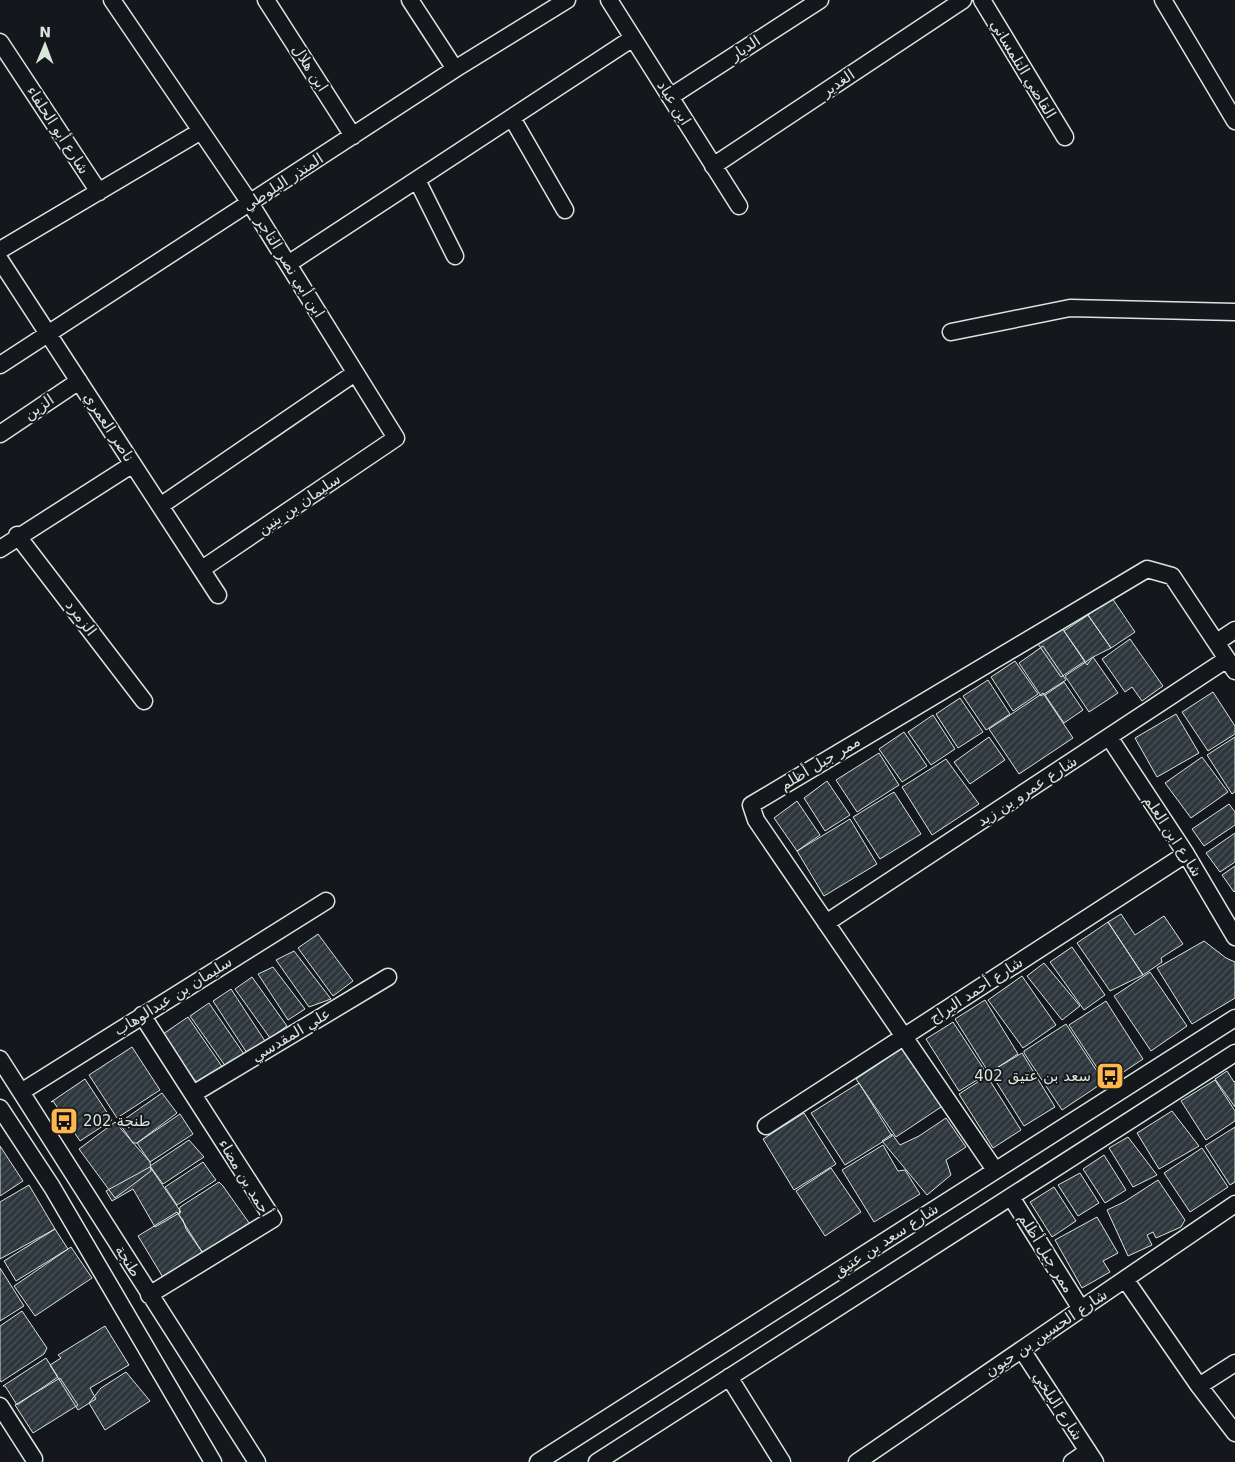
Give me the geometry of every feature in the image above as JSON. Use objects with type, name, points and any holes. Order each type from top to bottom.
[{"type":"street","name":"ابن أبي نصر التاجر","points":[[112,0],[250,203],[396,438]]},
{"type":"street","name":"ابن هلال","points":[[266,0],[353,136]]},
{"type":"street","points":[[410,0],[455,69]]},
{"type":"street","name":"المنذر البلوطي","points":[[0,365],[455,69],[567,0]]},
{"type":"street","name":"ابن عباد","points":[[609,0],[739,206]]},
{"type":"street","name":"الديار","points":[[670,97],[820,0]]},
{"type":"street","name":"الغدير","points":[[713,166],[962,0]]},
{"type":"street","name":"القاضي التلمساني","points":[[982,0],[1064,137]]},
{"type":"street","points":[[1163,0],[1235,121]]},
{"type":"street","points":[[288,264],[633,38]]},
{"type":"street","name":"شارع أبو الحلفاء","points":[[0,42],[99,192]]},
{"type":"street","points":[[512,118],[565,210]]},
{"type":"street","points":[[0,250],[201,131]]},
{"type":"street","points":[[418,180],[455,256]]},
{"type":"street","name":"ناصر العمري","points":[[0,260],[218,595]]},
{"type":"street","points":[[951,332],[1070,308],[1235,312]]},
{"type":"street","points":[[160,506],[355,373]]},
{"type":"street","name":"الزين","points":[[0,434],[79,381]]},
{"type":"street","name":"سليمان بن بنين","points":[[202,569],[396,438]]},
{"type":"street","points":[[0,549],[133,464]]},
{"type":"street","name":"الزمرد","points":[[18,536],[144,701]]},
{"type":"street","name":"ممر جبل أظلم","points":[[996,1170],[756,820],[751,805],[1147,569],[1172,576],[1231,665]]},
{"type":"street","points":[[1217,642],[1235,630]]},
{"type":"street","name":"شارع عمرو بن زيد","points":[[826,923],[1109,737],[1231,665]]},
{"type":"street","name":"شارع ابن العلم","points":[[1109,737],[1186,854],[1235,937]]},
{"type":"street","name":"شارع أحمد البراج","points":[[766,1126],[1186,854]]},
{"type":"street","name":"سليمان بن عبدالوهاب","points":[[20,1092],[326,901]]},
{"type":"street","name":"علي المقدسي","points":[[193,1094],[388,977]]},
{"type":"street","name":"أحمد بن مضاء","points":[[142,1016],[273,1219],[150,1294]]},
{"type":"street","name":"شارع سعد بن عتيق","points":[[538,1462],[1235,1018]]},
{"type":"street","name":"شارع سعد بن عتيق","points":[[606,1460],[729,1377],[1235,1052]]},
{"type":"street","name":"طنجة","points":[[0,1059],[257,1462]]},
{"type":"street","name":"طنجة","points":[[0,1108],[6,1129],[52,1187],[213,1462]]},
{"type":"street","name":"ممر جبل أظلم","points":[[1010,1197],[1081,1309]]},
{"type":"street","name":"شارع الحسين بن حيون","points":[[857,1462],[1235,1204]]},
{"type":"street","points":[[1125,1279],[1199,1386],[1235,1434]]},
{"type":"street","name":"شارع البلخي","points":[[1022,1350],[1091,1456]]},
{"type":"street","points":[[1199,1386],[1235,1363]]},
{"type":"street","points":[[729,1377],[782,1462]]},
{"type":"street","points":[[0,1406],[34,1459]]},
{"type":"street","points":[[1072,1462],[1091,1456]]},
{"type":"building","points":[[1112,598],[1135,632],[1111,648],[1088,615]]},
{"type":"building","points":[[1088,615],[1111,648],[1093,657],[1087,665],[1064,631]]},
{"type":"building","points":[[1062,628],[1085,661],[1061,677],[1038,644]]},
{"type":"building","points":[[1130,639],[1163,686],[1142,701],[1132,687],[1125,692],[1102,659]]},
{"type":"building","points":[[1043,646],[1066,680],[1041,696],[1019,663]]},
{"type":"building","points":[[1093,657],[1118,693],[1089,712],[1065,676]]},
{"type":"building","points":[[1015,661],[1038,694],[1013,711],[991,677]]},
{"type":"building","points":[[988,680],[1010,714],[986,730],[963,696]]},
{"type":"building","points":[[1064,682],[1083,710],[1064,723],[1045,695]]},
{"type":"building","points":[[1213,692],[1235,726],[1235,734],[1208,751],[1182,712]]},
{"type":"building","points":[[1043,693],[1073,738],[1019,774],[989,729]]},
{"type":"building","points":[[960,698],[983,732],[958,748],[936,714]]},
{"type":"building","points":[[1176,714],[1199,753],[1157,777],[1135,738]]},
{"type":"building","points":[[933,715],[955,749],[931,765],[908,732]]},
{"type":"building","points":[[904,732],[927,766],[902,782],[879,749]]},
{"type":"building","points":[[989,737],[1005,760],[970,784],[954,762]]},
{"type":"building","points":[[1235,737],[1235,792],[1232,794],[1207,755]]},
{"type":"building","points":[[879,753],[899,785],[857,812],[836,780]]},
{"type":"building","points":[[1202,757],[1228,792],[1191,818],[1165,783]]},
{"type":"building","points":[[946,759],[979,804],[932,835],[902,787]]},
{"type":"building","points":[[827,781],[850,815],[825,831],[804,798]]},
{"type":"building","points":[[894,792],[921,834],[880,859],[853,817]]},
{"type":"building","points":[[797,801],[820,835],[797,851],[774,818]]},
{"type":"building","points":[[1229,804],[1235,812],[1235,825],[1204,846],[1192,829]]},
{"type":"building","points":[[850,819],[877,864],[824,896],[797,851]]},
{"type":"building","points":[[1235,833],[1235,862],[1220,872],[1206,853]]},
{"type":"building","points":[[1235,866],[1235,891],[1234,892],[1222,875]]},
{"type":"building","points":[[1121,914],[1135,935],[1164,916],[1183,944],[1161,958],[1162,962],[1143,975],[1108,922]]},
{"type":"building","points":[[1108,922],[1143,975],[1110,991],[1077,943]]},
{"type":"building","points":[[318,934],[353,981],[333,996],[298,948]]},
{"type":"building","points":[[1204,941],[1226,958],[1235,962],[1235,998],[1192,1024],[1157,968]]},
{"type":"building","points":[[1072,947],[1105,995],[1084,1010],[1050,962]]},
{"type":"building","points":[[294,951],[331,999],[309,1007],[276,960]]},
{"type":"building","points":[[1044,963],[1080,1006],[1062,1020],[1027,976]]},
{"type":"building","points":[[273,967],[305,1009],[288,1020],[258,974]]},
{"type":"building","points":[[1150,972],[1187,1026],[1151,1051],[1114,996]]},
{"type":"building","points":[[1022,976],[1056,1025],[1023,1048],[988,1000]]},
{"type":"building","points":[[252,977],[287,1026],[270,1038],[235,989]]},
{"type":"building","points":[[231,989],[265,1041],[247,1053],[213,1001]]},
{"type":"building","points":[[985,1000],[1018,1054],[989,1073],[955,1019]]},
{"type":"building","points":[[1106,1001],[1143,1059],[1107,1083],[1069,1025]]},
{"type":"building","points":[[209,1003],[244,1054],[226,1067],[190,1016]]},
{"type":"building","points":[[188,1017],[223,1068],[198,1085],[163,1034]]},
{"type":"building","points":[[953,1022],[987,1074],[959,1091],[926,1039]]},
{"type":"building","points":[[1066,1024],[1104,1082],[1062,1110],[1024,1051]]},
{"type":"building","points":[[132,1047],[160,1090],[117,1118],[89,1075]]},
{"type":"building","points":[[904,1047],[944,1105],[896,1137],[856,1079]]},
{"type":"building","points":[[1022,1053],[1055,1107],[1024,1126],[990,1072]]},
{"type":"building","points":[[1227,1071],[1235,1081],[1235,1107],[1215,1079]]},
{"type":"building","points":[[987,1076],[1021,1130],[993,1148],[959,1094]]},
{"type":"building","points":[[85,1079],[112,1120],[80,1141],[53,1101],[51,1102]]},
{"type":"building","points":[[1215,1080],[1235,1111],[1235,1121],[1206,1140],[1181,1101]]},
{"type":"building","points":[[859,1083],[892,1136],[845,1165],[811,1113]]},
{"type":"building","points":[[162,1093],[177,1113],[137,1143],[133,1143],[119,1123]]},
{"type":"building","points":[[1172,1111],[1199,1146],[1159,1169],[1137,1133]]},
{"type":"building","points":[[804,1113],[836,1164],[794,1190],[763,1139]]},
{"type":"building","points":[[180,1114],[193,1134],[150,1162],[137,1143]]},
{"type":"building","points":[[946,1118],[966,1147],[946,1160],[951,1175],[927,1195],[882,1141],[892,1134],[900,1145],[919,1136]]},
{"type":"building","points":[[115,1122],[150,1162],[151,1171],[115,1198],[79,1149]]},
{"type":"building","points":[[1235,1127],[1235,1182],[1230,1185],[1205,1146]]},
{"type":"building","points":[[1128,1137],[1157,1175],[1133,1187],[1109,1148]]},
{"type":"building","points":[[189,1140],[204,1157],[163,1184],[150,1166]]},
{"type":"building","points":[[883,1145],[898,1171],[905,1170],[920,1194],[874,1222],[842,1170]]},
{"type":"building","points":[[0,1146],[23,1181],[0,1196]]},
{"type":"building","points":[[1202,1148],[1228,1187],[1190,1212],[1164,1173]]},
{"type":"building","points":[[1104,1155],[1126,1190],[1105,1203],[1083,1169]]},
{"type":"building","points":[[203,1162],[216,1180],[177,1205],[165,1187]]},
{"type":"building","points":[[150,1167],[181,1212],[155,1227],[133,1189],[112,1201],[106,1191]]},
{"type":"building","points":[[831,1168],[861,1212],[825,1236],[796,1191]]},
{"type":"building","points":[[1080,1173],[1099,1203],[1078,1216],[1058,1185]]},
{"type":"building","points":[[1158,1180],[1185,1220],[1181,1227],[1156,1238],[1153,1232],[1147,1235],[1152,1245],[1128,1256],[1107,1210],[1124,1202]]},
{"type":"building","points":[[219,1182],[252,1227],[207,1259],[186,1229],[179,1215],[180,1207]]},
{"type":"building","points":[[29,1185],[55,1229],[0,1259],[0,1202]]},
{"type":"building","points":[[1054,1187],[1076,1221],[1052,1237],[1030,1202]]},
{"type":"building","points":[[177,1212],[204,1255],[164,1279],[138,1236]]},
{"type":"building","points":[[1097,1217],[1118,1253],[1103,1261],[1110,1272],[1082,1288],[1055,1240]]},
{"type":"building","points":[[55,1229],[68,1249],[16,1281],[4,1261]]},
{"type":"building","points":[[71,1247],[92,1278],[35,1316],[14,1286]]},
{"type":"building","points":[[0,1268],[24,1306],[0,1321]]},
{"type":"building","points":[[22,1311],[47,1348],[44,1354],[1,1382],[0,1326]]},
{"type":"building","points":[[105,1326],[129,1365],[90,1388],[96,1399],[78,1410],[50,1365],[61,1358],[58,1355]]},
{"type":"building","points":[[46,1358],[58,1377],[17,1405],[5,1386],[3,1386]]},
{"type":"building","points":[[126,1372],[150,1401],[105,1430],[89,1403],[101,1388]]},
{"type":"building","points":[[60,1378],[78,1405],[33,1433],[15,1405]]},
{"type":"place","name":"سعد بن عتيق 402","points":[[1110,1076]]},
{"type":"place","name":"طنجة 202","points":[[64,1121]]}]
